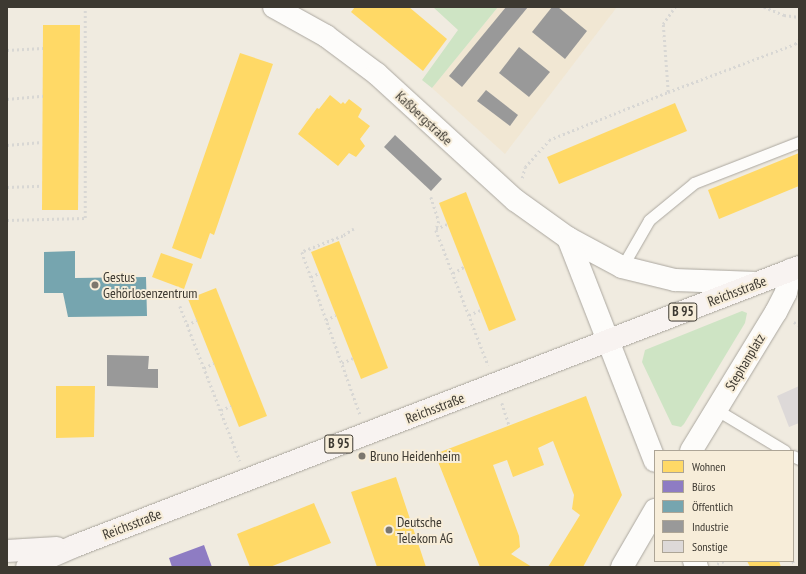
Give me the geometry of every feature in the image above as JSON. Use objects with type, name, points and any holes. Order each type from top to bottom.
[{"type":"main road","name":"Reichsstraße","points":[[27,567],[70,548],[496,385],[795,268]]},
{"type":"main road","name":"Reichsstraße","points":[[7,551],[70,548]]},
{"type":"street","name":"Kaßbergstraße","points":[[274,7],[326,36],[377,74],[515,200],[568,238],[622,267],[675,280],[757,283]]},
{"type":"street","points":[[568,238],[654,458]]},
{"type":"street","name":"Stephanplatz","points":[[692,450],[776,312],[786,292],[795,268]]},
{"type":"street","points":[[622,567],[654,512]]},
{"type":"lane","points":[[622,267],[649,220],[694,183],[799,142]]},
{"type":"lane","points":[[717,410],[783,450]]},
{"type":"path","points":[[7,220],[85,218],[85,7]]},
{"type":"path","points":[[668,92],[663,24],[675,7]]},
{"type":"path","points":[[764,7],[784,15],[799,17]]},
{"type":"path","points":[[515,200],[525,167],[549,140],[668,92],[795,44],[799,40]]},
{"type":"path","points":[[7,50],[43,48]]},
{"type":"path","points":[[7,99],[43,96]]},
{"type":"path","points":[[7,145],[42,142]]},
{"type":"path","points":[[7,187],[42,186]]},
{"type":"path","points":[[431,197],[439,222],[436,230],[496,385],[509,426]]},
{"type":"path","points":[[436,230],[447,224]]},
{"type":"path","points":[[354,229],[343,236],[302,252],[367,434]]},
{"type":"path","points":[[452,273],[464,267]]},
{"type":"path","points":[[311,277],[319,273]]},
{"type":"path","points":[[180,306],[247,480]]},
{"type":"path","points":[[469,315],[481,310]]},
{"type":"path","points":[[326,320],[336,316]]},
{"type":"path","points":[[187,325],[197,320]]},
{"type":"path","points":[[342,363],[353,358]]},
{"type":"path","points":[[204,368],[214,363]]},
{"type":"path","points":[[221,410],[231,406]]},
{"type":"shaded area","points":[[498,7],[617,7],[505,154],[432,88]]},
{"type":"green space","points":[[433,7],[498,7],[432,88],[422,80],[458,30]]},
{"type":"green space","points":[[742,311],[747,313],[745,323],[684,424],[681,427],[672,425],[642,362],[645,350]]},
{"type":"building: Wohnen","points":[[355,7],[409,7],[447,39],[423,71],[351,12]]},
{"type":"building: Wohnen","points":[[43,25],[80,25],[78,210],[42,210]]},
{"type":"building: Wohnen","points":[[240,53],[273,64],[214,235],[210,233],[201,259],[172,248]]},
{"type":"building: Wohnen","points":[[330,95],[341,104],[343,102],[345,104],[349,99],[362,109],[358,117],[370,126],[360,139],[365,146],[356,157],[349,153],[338,166],[298,134],[317,108],[319,109]]},
{"type":"building: Wohnen","points":[[675,103],[687,131],[559,184],[547,157]]},
{"type":"building: Wohnen","points":[[799,153],[799,186],[719,219],[708,190]]},
{"type":"building: Wohnen","points":[[466,192],[516,320],[489,331],[439,203]]},
{"type":"building: Wohnen","points":[[339,241],[388,368],[361,379],[311,252]]},
{"type":"building: Wohnen","points":[[161,253],[193,264],[184,289],[152,277]]},
{"type":"building: Wohnen","points":[[216,288],[267,416],[239,427],[188,299]]},
{"type":"building: Wohnen","points":[[56,386],[95,386],[94,437],[56,438]]},
{"type":"building: Wohnen","points":[[586,396],[622,495],[583,567],[548,567],[580,515],[572,509],[574,495],[553,441],[538,448],[544,465],[513,477],[507,460],[493,465],[519,536],[520,547],[511,554],[532,567],[480,567],[435,454]]},
{"type":"building: Wohnen","name":"Deutsche Telekom AG","points":[[396,477],[426,567],[377,567],[351,492]]},
{"type":"building: Wohnen","points":[[314,503],[331,543],[270,567],[250,567],[237,534]]},
{"type":"building: Wohnen","points":[[748,562],[779,562],[781,567],[750,567]]},
{"type":"building: Büros","points":[[204,545],[212,567],[172,567],[169,558]]},
{"type":"building: Öffentlich","name":"Gestus Gehörlosenzentrum","points":[[75,251],[75,278],[146,277],[147,316],[68,317],[63,293],[44,293],[44,252]]},
{"type":"building: Industrie","points":[[506,7],[528,7],[462,87],[449,76]]},
{"type":"building: Industrie","points":[[552,7],[558,7],[587,31],[565,59],[532,32]]},
{"type":"building: Industrie","points":[[519,47],[550,72],[529,97],[499,73]]},
{"type":"building: Industrie","points":[[486,90],[518,115],[510,126],[477,101]]},
{"type":"building: Industrie","points":[[395,135],[442,179],[431,191],[384,147]]},
{"type":"building: Industrie","points":[[107,355],[149,356],[148,369],[158,369],[158,388],[107,386]]},
{"type":"building: Sonstige","points":[[799,386],[799,423],[789,427],[777,396]]},
{"type":"place","name":"Gestus Gehörlosenzentrum","points":[[95,285]]},
{"type":"place","name":"Bruno Heidenheim","points":[[362,456]]},
{"type":"place","name":"Deutsche Telekom AG","points":[[389,530]]}]
